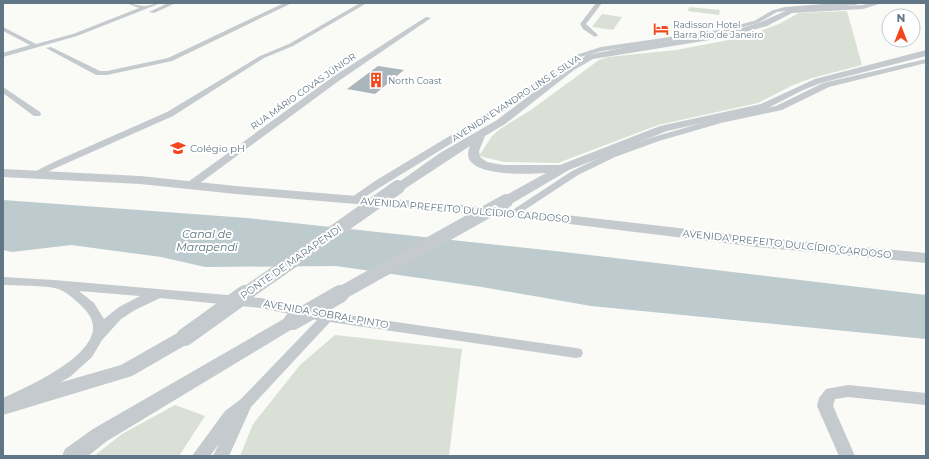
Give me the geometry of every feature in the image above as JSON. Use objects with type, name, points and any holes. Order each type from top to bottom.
[{"type":"street","points":[[129,3],[144,8]]},
{"type":"street","points":[[3,55],[100,25],[158,3]]},
{"type":"street","points":[[173,3],[111,28],[49,48],[99,73],[107,73],[167,61],[289,3]]},
{"type":"street","points":[[37,174],[59,162],[170,114],[262,57],[291,45],[364,3]]},
{"type":"street","points":[[595,35],[585,28],[583,24],[599,3]]},
{"type":"street","name":"AVENIDA EVANDRO LINS E SILVA","points":[[354,199],[509,104],[578,56],[601,49],[718,32],[756,22],[774,11],[856,3]]},
{"type":"street","name":"AVENIDA EVANDRO LINS E SILVA","points":[[398,187],[444,156],[501,122],[571,68],[590,57],[605,53],[728,35],[764,24],[790,11],[863,7],[878,3]]},
{"type":"street","name":"RUA MÁRIO COVAS JÚNIOR","points":[[192,184],[337,78],[428,18]]},
{"type":"street","points":[[100,25],[111,28]]},
{"type":"street","points":[[3,28],[36,46]]},
{"type":"street","points":[[510,207],[566,167],[664,128],[764,106],[800,88],[818,81],[886,64],[924,57]]},
{"type":"street","points":[[480,135],[473,151],[476,160],[482,164],[493,167],[533,170],[566,167],[612,155],[681,131],[766,112],[779,108],[826,85],[898,68],[924,57]]},
{"type":"street","points":[[886,64],[898,68]]},
{"type":"street","points":[[539,94],[553,74]]},
{"type":"street","points":[[3,89],[36,114]]},
{"type":"street","points":[[766,112],[778,100]]},
{"type":"street","points":[[449,142],[501,122]]},
{"type":"street","points":[[72,456],[106,431],[293,321],[612,155]]},
{"type":"street","name":"AVENIDA PREFEITO DULCÍDIO CARDOSO","points":[[3,173],[192,184],[236,190],[354,199],[510,207],[757,242],[926,258]]},
{"type":"street","name":"PONTE DE MARAPENDI","points":[[3,406],[126,371],[149,360],[185,337],[398,187]]},
{"type":"street","name":"AVENIDA SOBRAL PINTO","points":[[3,281],[261,303],[327,317],[576,353]]},
{"type":"street","points":[[64,286],[80,297],[96,315],[99,322],[97,337]]},
{"type":"street","points":[[3,406],[56,379],[75,367],[90,351],[97,337],[110,320],[125,308],[160,294]]},
{"type":"street","points":[[200,456],[230,416],[246,403],[327,317]]},
{"type":"street","points":[[847,456],[825,406],[826,398],[831,393],[848,391],[926,399]]},
{"type":"street","points":[[221,456],[246,403]]},
{"type":"shaded area","points":[[689,7],[720,10],[719,15],[688,11]]},
{"type":"shaded area","points":[[847,11],[862,65],[812,78],[793,85],[758,103],[658,125],[558,163],[504,162],[479,156],[492,136],[500,129],[531,110],[599,60],[608,57],[676,50],[734,39],[779,24],[799,13]]},
{"type":"shaded area","points":[[602,14],[622,17],[613,30],[592,27]]},
{"type":"shaded area","points":[[335,335],[462,349],[449,456],[240,456],[253,424],[300,365]]},
{"type":"shaded area","points":[[175,405],[205,416],[179,456],[94,456],[122,434]]},
{"type":"water","name":"Canal de Marapendi","points":[[3,200],[247,218],[564,252],[926,295],[926,339],[591,306],[482,287],[336,266],[205,267],[161,257],[71,245],[12,252],[3,250]]},
{"type":"building","name":"North Coast","points":[[378,66],[404,70],[375,94],[347,89]]},
{"type":"place","name":"Radisson Hotel Barra Rio de Janeiro","points":[[661,29]]},
{"type":"place","name":"North Coast","points":[[376,80]]},
{"type":"place","name":"Colégio pH","points":[[178,148]]}]
